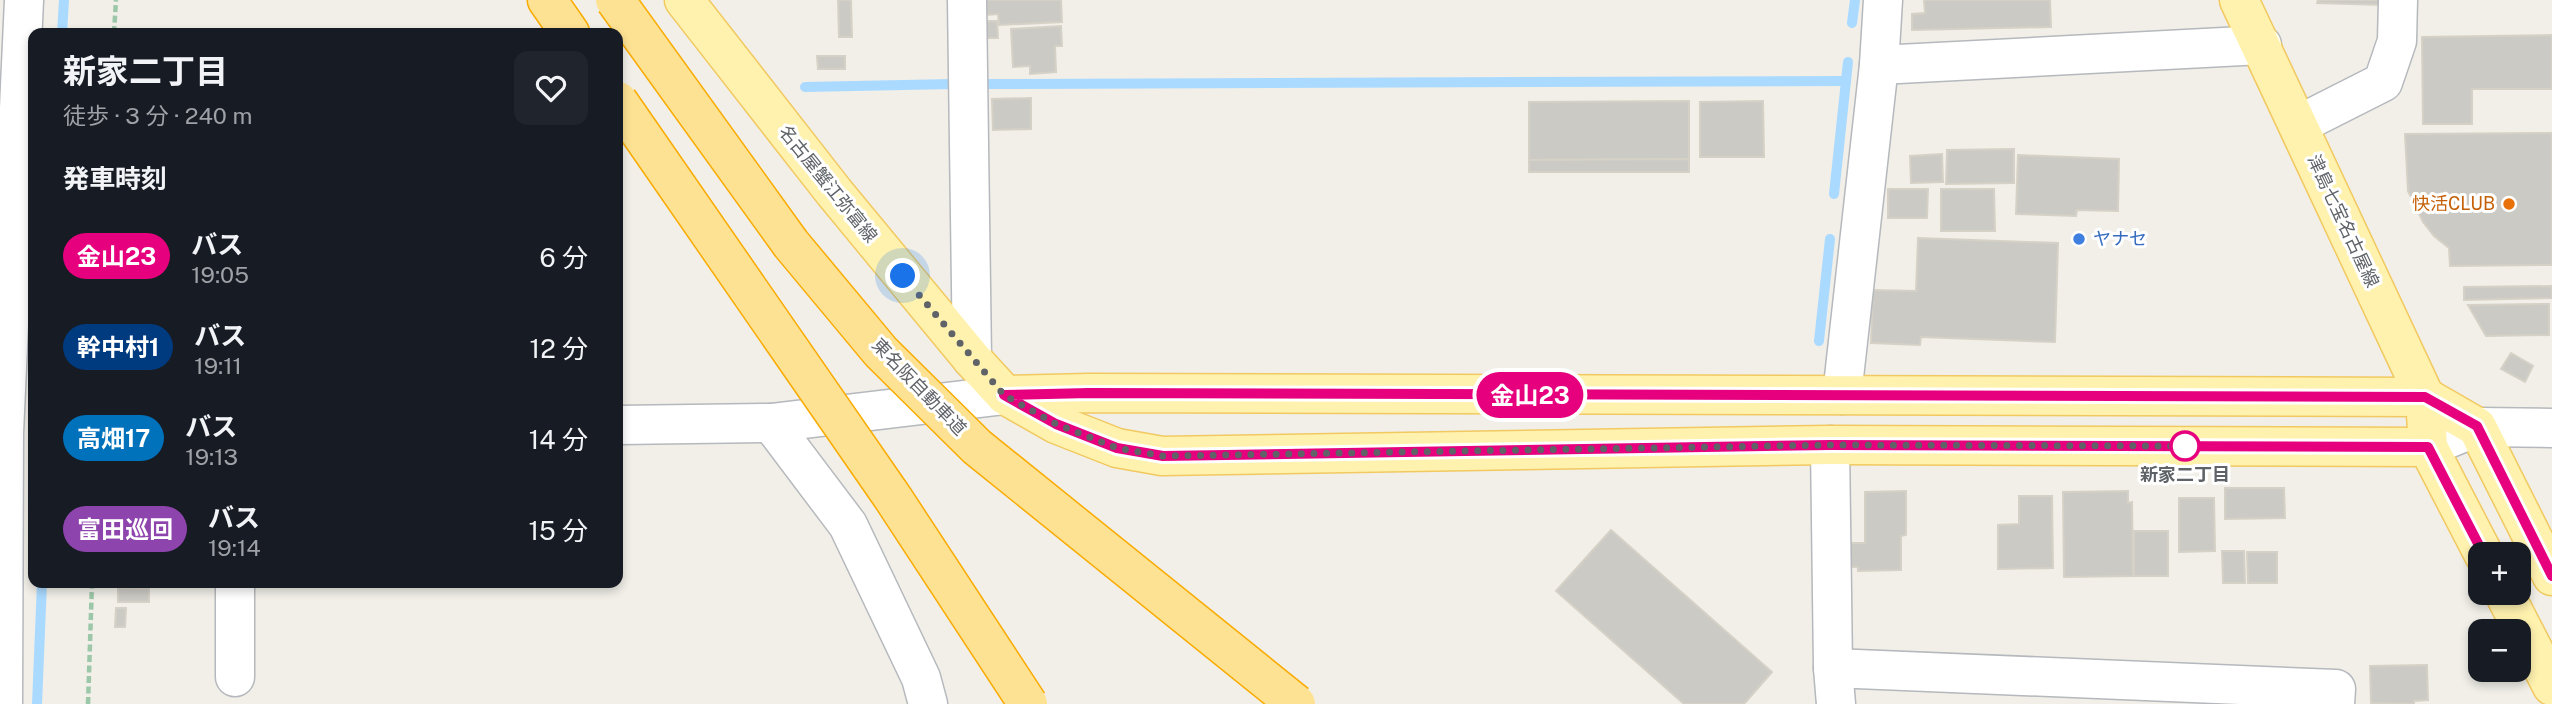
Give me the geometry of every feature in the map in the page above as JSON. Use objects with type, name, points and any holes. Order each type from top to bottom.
[{"type":"highway","points":[[547,0],[567,28]]},
{"type":"highway","name":"東名阪自動車道","points":[[615,0],[791,244],[881,352],[977,447],[1296,704]]},
{"type":"highway","points":[[623,109],[885,486],[1028,704]]},
{"type":"main road","name":"名古屋蟹江弥富線","points":[[684,0],[834,192],[1004,395],[1056,424],[1117,448],[1163,456],[1830,445],[2428,447]]},
{"type":"main road","name":"津島七宝名古屋線","points":[[2239,0],[2425,397],[2428,447]]},
{"type":"main road","points":[[1004,395],[1089,393],[2425,397],[2477,426],[2552,576]]},
{"type":"main road","points":[[2428,447],[2477,542]]},
{"type":"main road","points":[[2510,605],[2552,686]]},
{"type":"street","points":[[3,704],[17,432],[24,0]]},
{"type":"street","points":[[967,0],[972,359]]},
{"type":"street","points":[[1842,395],[1879,65],[1882,0]]},
{"type":"street","points":[[2298,125],[2383,82],[2398,41],[2398,0]]},
{"type":"street","points":[[1879,65],[2262,45]]},
{"type":"street","points":[[623,425],[771,423],[1004,395]]},
{"type":"street","points":[[771,423],[848,525],[921,678],[928,704]]},
{"type":"street","points":[[2428,447],[2477,426],[2552,428]]},
{"type":"street","points":[[1830,445],[1835,686],[2336,689],[2335,704]]},
{"type":"street","points":[[235,588],[235,677]]},
{"type":"path","points":[[114,28],[116,0]]},
{"type":"path","points":[[88,704],[92,588]]},
{"type":"building","points":[[838,0],[851,0],[852,37],[839,37]]},
{"type":"building","points":[[986,0],[1061,0],[1062,22],[999,25],[998,14],[987,15]]},
{"type":"building","points":[[1924,0],[2050,0],[2051,27],[1912,30],[1912,14],[1925,13]]},
{"type":"building","points":[[2318,0],[2384,0],[2384,5],[2317,3]]},
{"type":"building","points":[[980,21],[997,21],[998,38],[980,38]]},
{"type":"building","points":[[1061,26],[1062,46],[1055,46],[1056,72],[1030,74],[1030,66],[1013,67],[1011,29]]},
{"type":"building","points":[[2552,35],[2552,89],[2472,89],[2472,124],[2423,124],[2422,37]]},
{"type":"building","points":[[817,56],[845,56],[845,69],[818,69]]},
{"type":"building","points":[[1031,98],[1031,129],[993,130],[992,99]]},
{"type":"building","points":[[1689,101],[1689,159],[1529,160],[1529,102]]},
{"type":"building","points":[[1763,101],[1764,157],[1700,157],[1700,102]]},
{"type":"building","points":[[2552,133],[2552,265],[2450,266],[2449,248],[2434,236],[2423,222],[2408,191],[2405,134]]},
{"type":"building","points":[[2014,149],[2014,183],[1946,184],[1947,150]]},
{"type":"building","points":[[1942,154],[1943,182],[1911,183],[1910,156]]},
{"type":"building","points":[[2018,155],[2119,159],[2118,211],[2077,210],[2076,216],[2016,214]]},
{"type":"building","points":[[1689,159],[1689,172],[1529,172],[1529,160]]},
{"type":"building","points":[[1888,189],[1928,189],[1927,218],[1888,218]]},
{"type":"building","points":[[1941,189],[1994,189],[1995,231],[1941,231]]},
{"type":"building","points":[[1918,238],[2058,243],[2055,342],[1921,337],[1920,345],[1871,343],[1873,290],[1916,291]]},
{"type":"building","points":[[2552,286],[2552,298],[2464,300],[2464,287]]},
{"type":"building","points":[[2549,304],[2549,335],[2486,336],[2468,305]]},
{"type":"building","points":[[2511,353],[2533,366],[2525,382],[2501,369]]},
{"type":"building","points":[[2225,488],[2284,488],[2285,518],[2225,519]]},
{"type":"building","points":[[1906,491],[1906,535],[1901,536],[1901,570],[1858,571],[1858,567],[1850,567],[1849,543],[1865,543],[1865,492]]},
{"type":"building","points":[[2128,491],[2128,503],[2132,502],[2133,576],[2064,577],[2063,492]]},
{"type":"building","points":[[2019,496],[2052,496],[2053,568],[1998,569],[1998,525],[2019,524]]},
{"type":"building","points":[[2179,498],[2214,498],[2215,551],[2179,552]]},
{"type":"building","points":[[1611,530],[1772,672],[1744,704],[1684,704],[1556,591]]},
{"type":"building","points":[[2134,531],[2168,531],[2168,576],[2134,576]]},
{"type":"building","points":[[2222,551],[2244,551],[2245,583],[2223,583]]},
{"type":"building","points":[[2247,552],[2277,552],[2277,583],[2248,583]]},
{"type":"building","points":[[118,588],[149,589],[149,602],[118,602]]},
{"type":"building","points":[[116,608],[126,608],[125,627],[115,627]]},
{"type":"building","points":[[2427,665],[2428,700],[2414,701],[2414,704],[2371,703],[2370,666]]},
{"type":"waterway","points":[[62,28],[64,0]]},
{"type":"waterway","points":[[1852,23],[1855,0]]},
{"type":"waterway","points":[[1834,194],[1848,62]]},
{"type":"waterway","points":[[984,84],[1846,81]]},
{"type":"waterway","points":[[805,87],[953,84]]},
{"type":"waterway","points":[[1819,341],[1830,239]]},
{"type":"waterway","points":[[37,704],[42,588]]},
{"type":"bus line","name":"金山23","points":[[2477,542],[2428,447],[1830,445],[1163,456],[1117,448],[1056,424],[1004,395],[1089,393],[2425,397],[2477,426],[2552,576]]},
{"type":"place","name":"快活CLUB","points":[[2509,204]]},
{"type":"place","name":"ヤナセ","points":[[2079,239]]},
{"type":"place","name":"新家二丁目","points":[[2185,446]]},
{"type":"route","points":[[903,276],[1004,395],[1056,424],[1117,448],[1163,456],[1830,445],[2185,446]]}]
